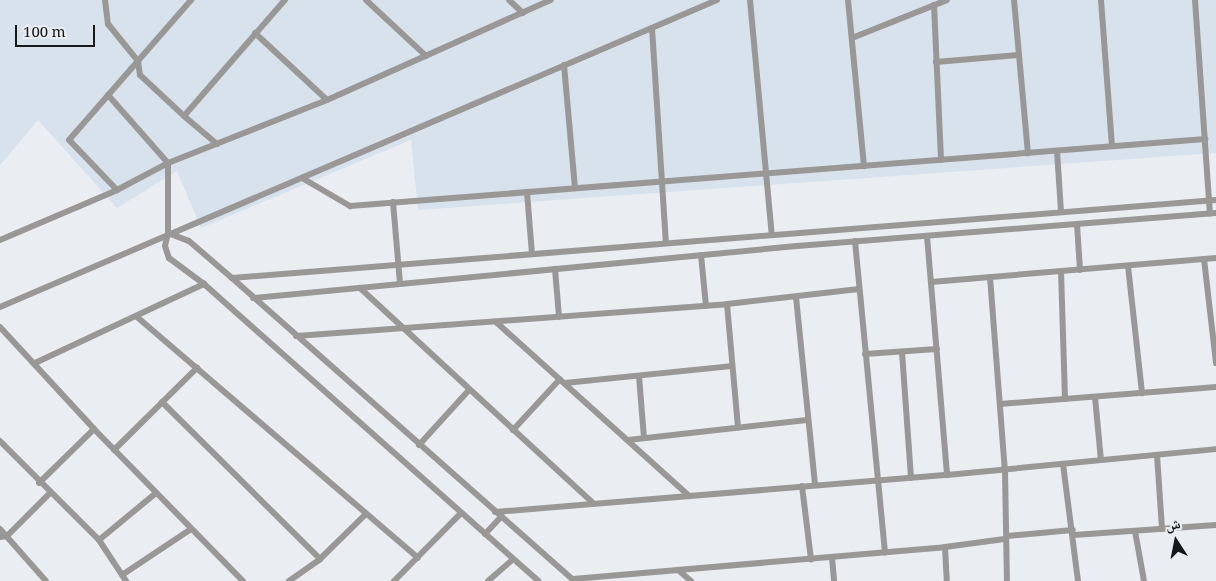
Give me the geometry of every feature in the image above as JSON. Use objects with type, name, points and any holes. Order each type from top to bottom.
[{"type":"street","points":[[105,0],[108,24],[138,61],[140,75],[184,116],[218,144]]},
{"type":"street","points":[[117,190],[69,140],[191,0]]},
{"type":"street","points":[[184,116],[285,0]]},
{"type":"street","points":[[366,0],[426,56]]},
{"type":"street","points":[[509,0],[523,13]]},
{"type":"street","points":[[0,240],[117,190],[168,163],[327,100],[551,0]]},
{"type":"street","points":[[0,307],[168,233],[302,178],[716,0]]},
{"type":"street","points":[[750,0],[772,235]]},
{"type":"street","points":[[848,0],[864,166]]},
{"type":"street","points":[[852,38],[947,0]]},
{"type":"street","points":[[1014,0],[1028,153]]},
{"type":"street","points":[[1101,0],[1112,146]]},
{"type":"street","points":[[254,298],[855,241],[1213,213],[1205,139],[1195,0]]},
{"type":"street","points":[[934,5],[941,160]]},
{"type":"street","points":[[652,28],[666,243]]},
{"type":"street","points":[[255,33],[327,100]]},
{"type":"street","points":[[936,62],[1019,55]]},
{"type":"street","points":[[564,66],[575,188]]},
{"type":"street","points":[[108,95],[168,163],[168,233],[165,246],[170,258],[204,284],[538,581]]},
{"type":"street","points":[[302,178],[350,206],[1205,139]]},
{"type":"street","points":[[1058,151],[1061,211]]},
{"type":"street","points":[[527,192],[532,254]]},
{"type":"street","points":[[232,278],[1061,211],[1212,201]]},
{"type":"street","points":[[394,202],[400,284]]},
{"type":"street","points":[[1077,224],[1080,270]]},
{"type":"street","points":[[168,233],[188,241],[232,278],[574,580],[885,553],[945,547],[1005,537],[1216,525]]},
{"type":"street","points":[[927,236],[948,475]]},
{"type":"street","points":[[855,241],[858,289],[885,553]]},
{"type":"street","points":[[700,255],[706,306]]},
{"type":"street","points":[[931,282],[1216,258]]},
{"type":"street","points":[[1204,260],[1216,363]]},
{"type":"street","points":[[1128,266],[1142,393]]},
{"type":"street","points":[[555,269],[558,317]]},
{"type":"street","points":[[1061,271],[1065,399]]},
{"type":"street","points":[[990,277],[1005,470],[1005,537],[1008,581]]},
{"type":"street","points":[[35,363],[137,317],[204,284]]},
{"type":"street","points":[[360,288],[594,504]]},
{"type":"street","points":[[296,336],[399,326],[496,322],[706,306],[858,289]]},
{"type":"street","points":[[796,297],[815,485]]},
{"type":"street","points":[[727,304],[738,428]]},
{"type":"street","points":[[137,317],[418,558]]},
{"type":"street","points":[[496,322],[689,496]]},
{"type":"street","points":[[0,327],[114,450],[243,581]]},
{"type":"street","points":[[865,354],[937,349]]},
{"type":"street","points":[[902,352],[911,478]]},
{"type":"street","points":[[513,430],[563,381],[639,376],[731,366]]},
{"type":"street","points":[[114,450],[197,368]]},
{"type":"street","points":[[639,376],[644,438]]},
{"type":"street","points":[[1000,404],[1216,387]]},
{"type":"street","points":[[419,444],[469,390]]},
{"type":"street","points":[[1095,396],[1101,460]]},
{"type":"street","points":[[162,402],[320,559]]},
{"type":"street","points":[[628,440],[808,420]]},
{"type":"street","points":[[39,483],[94,429]]},
{"type":"street","points":[[0,441],[39,483],[99,540],[124,578],[191,529]]},
{"type":"street","points":[[495,512],[948,475],[1216,449]]},
{"type":"street","points":[[1158,455],[1162,529]]},
{"type":"street","points":[[1063,464],[1074,532],[1078,581]]},
{"type":"street","points":[[802,486],[811,559]]},
{"type":"street","points":[[3,537],[50,493]]},
{"type":"street","points":[[99,540],[156,493]]},
{"type":"street","points":[[394,581],[461,513]]},
{"type":"street","points":[[289,581],[320,559],[366,514]]},
{"type":"street","points":[[485,534],[501,517]]},
{"type":"street","points":[[0,529],[3,537],[46,581]]},
{"type":"street","points":[[1135,531],[1144,581]]},
{"type":"street","points":[[945,547],[947,581]]},
{"type":"street","points":[[832,557],[834,581]]},
{"type":"street","points":[[488,581],[513,559]]},
{"type":"street","points":[[678,570],[691,581]]},
{"type":"shaded area","points":[[0,0],[1216,0],[1216,153],[418,210],[411,140],[201,228],[177,171],[117,208],[38,120],[0,165]]}]
